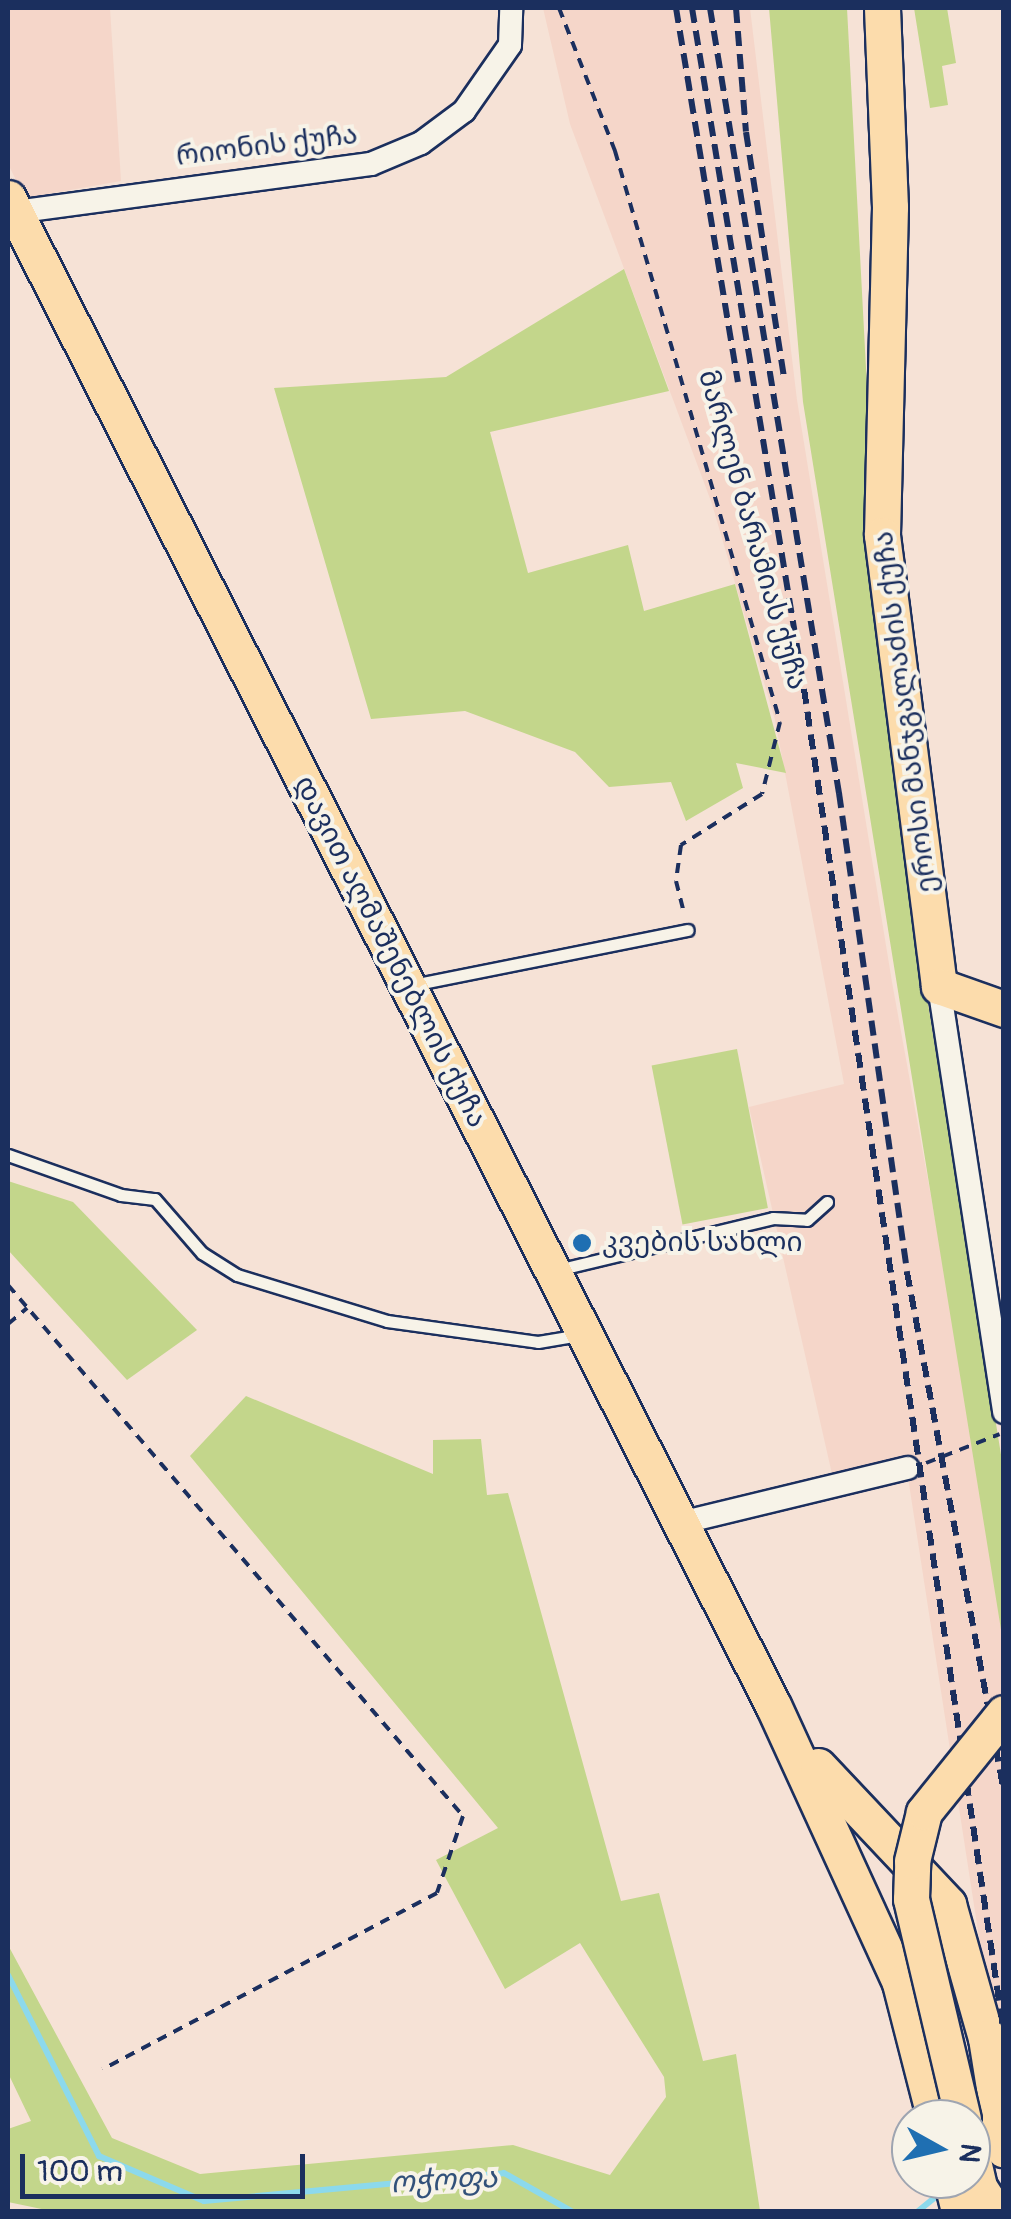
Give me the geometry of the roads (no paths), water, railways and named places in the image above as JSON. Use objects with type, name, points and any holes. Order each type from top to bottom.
[{"type":"main road","name":"ეროსი მანჯგალაძის ქუჩა","points":[[882,8],[890,207],[882,535],[939,986]]},
{"type":"main road","name":"დავით აღმაშენებლის ქუჩა","points":[[10,207],[772,1705],[900,1983],[930,2099]]},
{"type":"main road","points":[[939,986],[1004,1009]]},
{"type":"main road","name":"დავით აღმაშენებლის ქუჩა","points":[[772,1705],[843,1800],[948,1904],[986,2038],[1004,2150]]},
{"type":"main road","points":[[958,2099],[911,1900],[912,1860],[924,1812],[1004,1713]]},
{"type":"street","name":"რიონის ქუჩა","points":[[10,207],[371,164],[421,142],[464,112],[510,45],[511,8]]},
{"type":"street","name":"ეროსი მანჯგალაძის ქუჩა","points":[[939,986],[1004,1412]]},
{"type":"street","points":[[680,1523],[907,1468]]},
{"type":"lane","points":[[408,986],[688,930]]},
{"type":"lane","points":[[8,1155],[121,1195],[155,1199],[202,1254],[237,1276],[387,1321],[538,1342],[584,1334]]},
{"type":"lane","points":[[552,1272],[774,1218],[807,1220],[827,1202]]},
{"type":"waterway","name":"ოჭოფა","points":[[8,1975],[99,2156],[204,2201],[504,2173],[573,2212]]},
{"type":"waterway","name":"ოჭოფა","points":[[917,2212],[933,2199]]},
{"type":"railway","points":[[676,8],[738,382]]},
{"type":"railway","points":[[692,8],[804,689],[1004,2034]]},
{"type":"railway","points":[[710,8],[839,793],[907,1272],[1004,1792]]},
{"type":"railway","points":[[736,8],[746,132],[784,378]]},
{"type":"place","name":"კვების სახლი","points":[[582,1243]]}]
